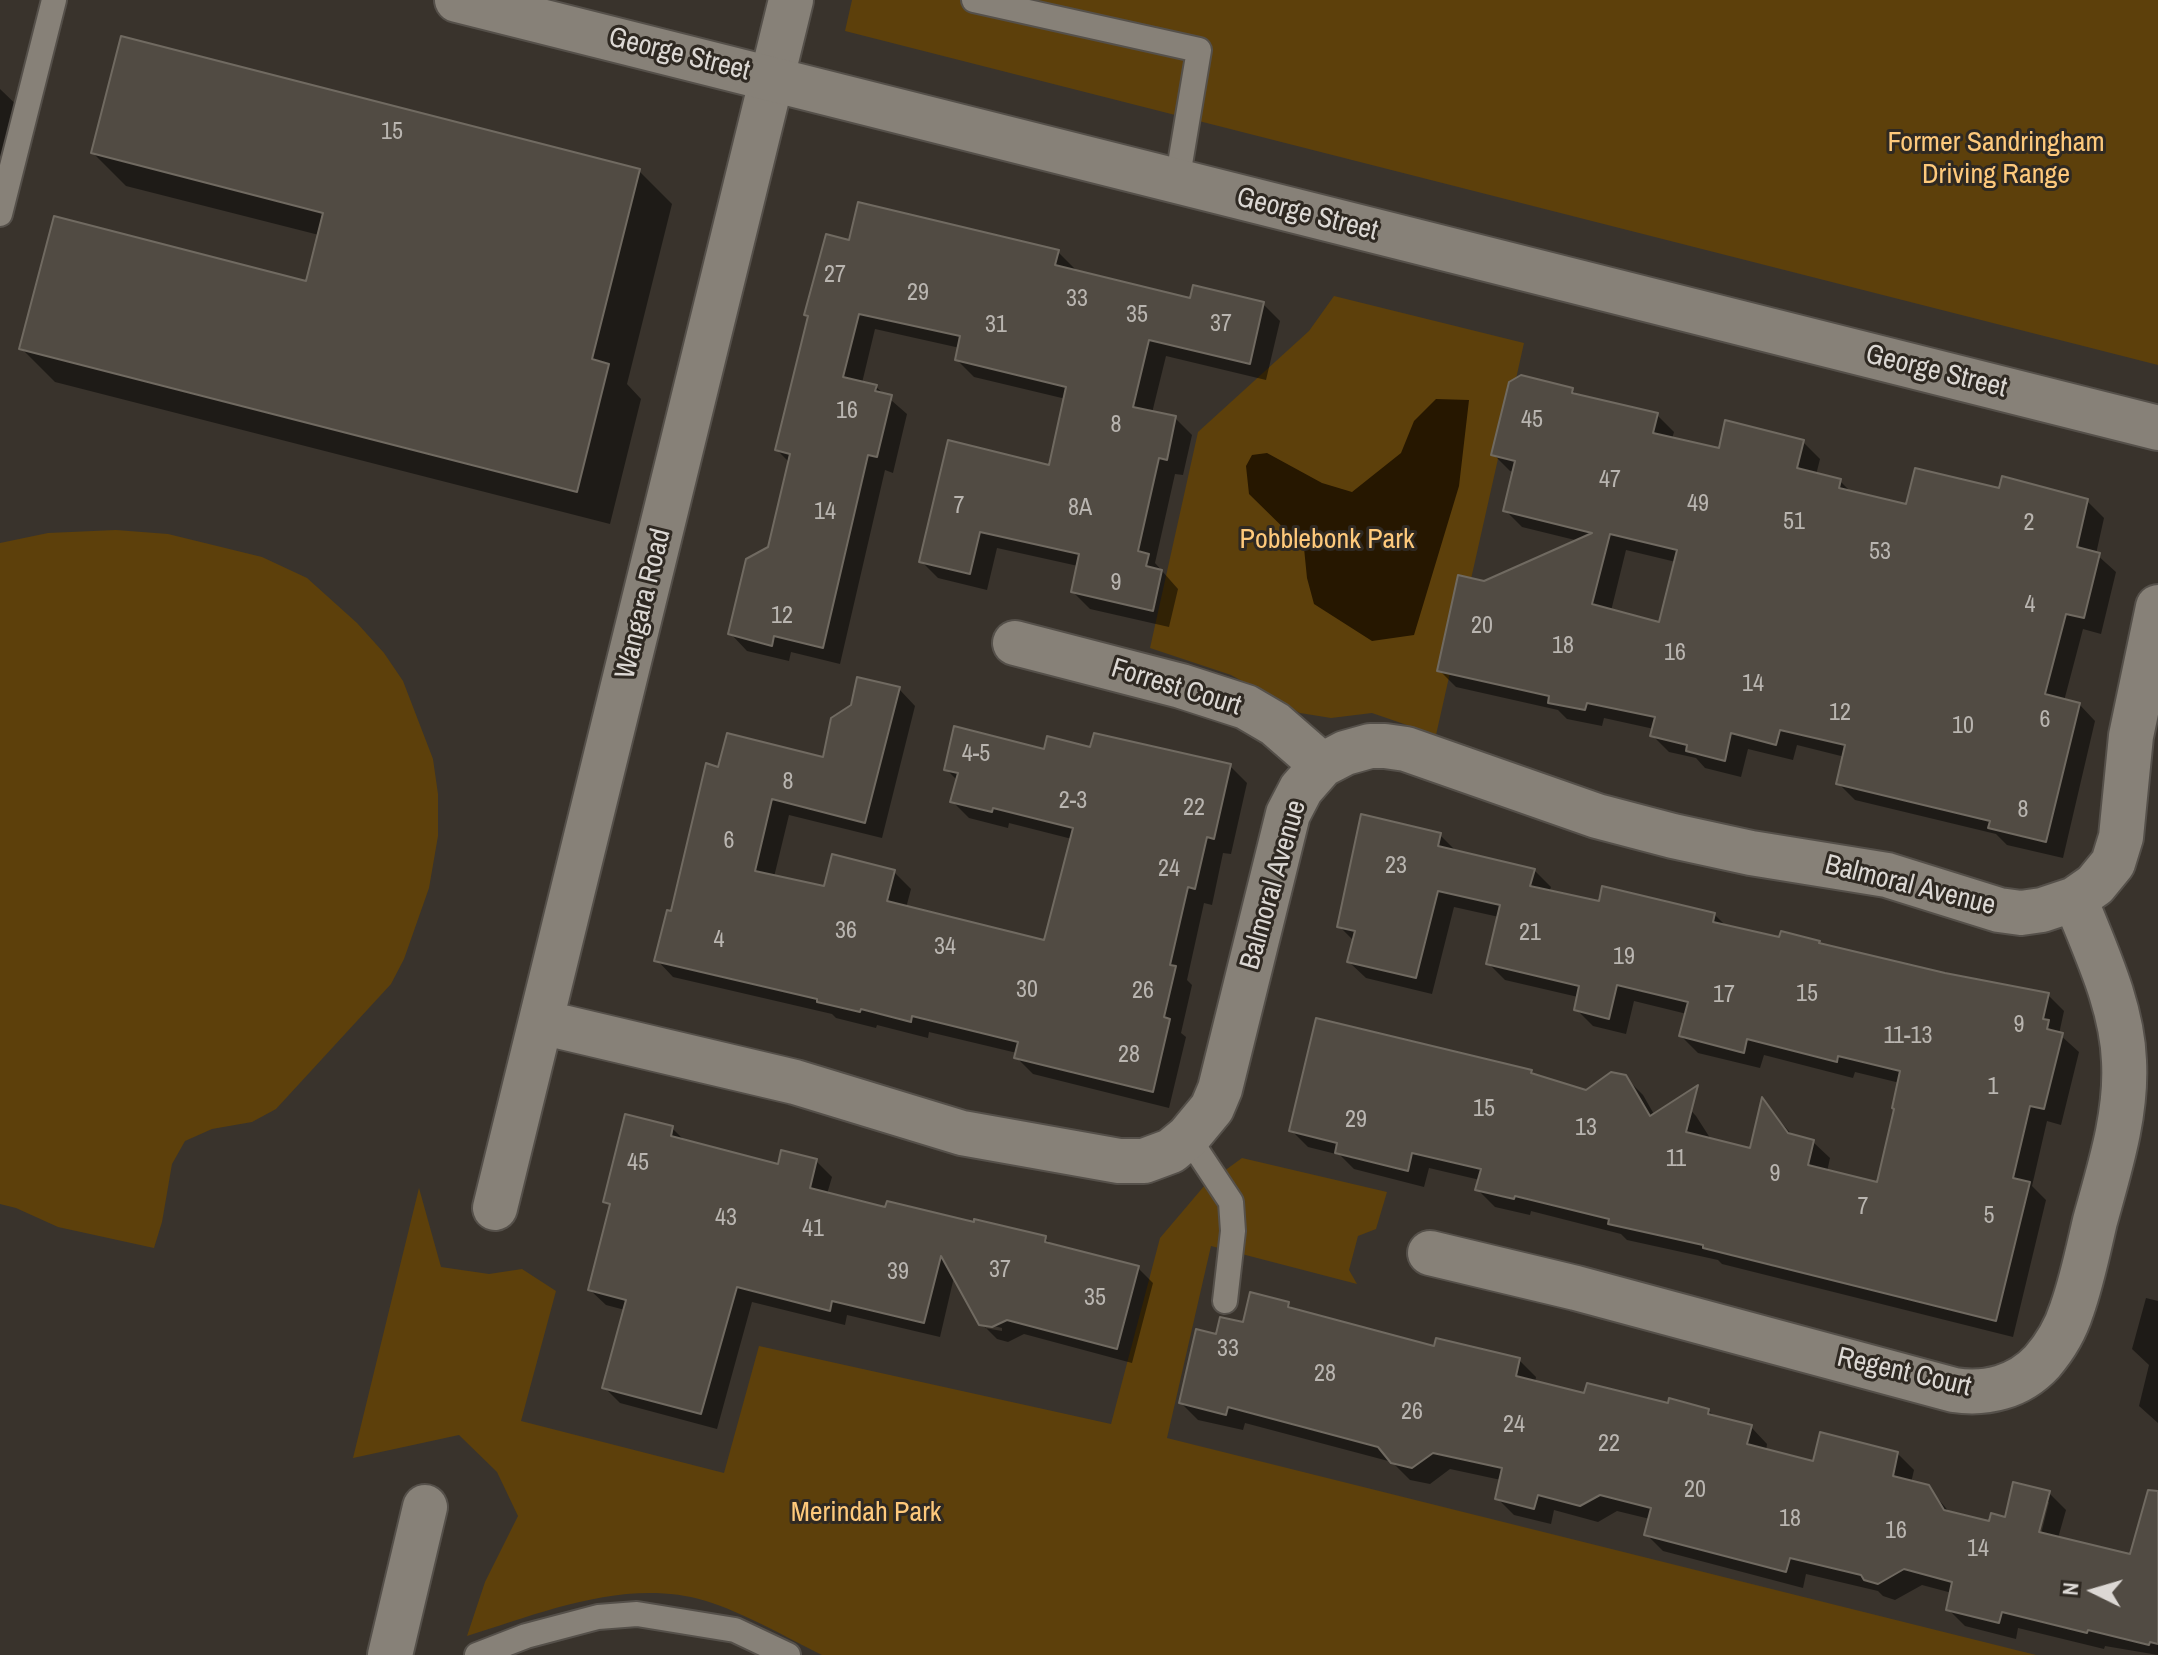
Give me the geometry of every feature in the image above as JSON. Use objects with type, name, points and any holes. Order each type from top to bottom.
[{"type":"street","name":"George Street","points":[[457,0],[2158,428]]},
{"type":"street","name":"Wangara Road","points":[[495,1208],[791,0]]},
{"type":"street","name":"Balmoral Avenue","points":[[541,1022],[795,1082],[962,1133],[1089,1158],[1144,1161],[1171,1151],[1188,1137],[1212,1108],[1220,1089],[1288,814],[1301,789],[1322,765],[1345,753],[1370,746],[1406,749],[1612,820],[1751,853],[1887,875],[1999,910],[2021,913],[2042,910],[2075,899],[2095,885],[2113,863],[2121,837],[2131,736],[2158,607]]},
{"type":"street","name":"Forrest Court","points":[[1015,643],[1181,686],[1246,707],[1275,724],[1322,765]]},
{"type":"street","name":"Regent Court","points":[[1430,1253],[1576,1288],[1954,1390],[1975,1393],[1998,1390],[2019,1380],[2041,1364],[2058,1341],[2072,1311],[2109,1169],[2124,1093],[2120,1030],[2108,985],[2075,899]]},
{"type":"street","points":[[390,1655],[425,1507]]},
{"type":"lane","points":[[0,214],[54,0]]},
{"type":"lane","points":[[974,0],[1199,50],[1177,182]]},
{"type":"lane","points":[[1188,1137],[1231,1202],[1233,1231],[1225,1301]]},
{"type":"lane","points":[[477,1655],[526,1636],[583,1621],[637,1614],[735,1630],[788,1655]]},
{"type":"green space","name":"Former Sandringham Driving Range","points":[[852,0],[2158,0],[2158,365],[845,31]]},
{"type":"green space","name":"Pobblebonk Park","points":[[1334,296],[1524,343],[1436,735],[1372,713],[1331,718],[1300,713],[1231,675],[1150,648],[1198,432],[1309,331]]},
{"type":"green space","points":[[116,530],[168,534],[262,557],[307,578],[357,623],[384,653],[403,681],[433,759],[438,794],[438,836],[429,888],[404,959],[391,984],[276,1109],[252,1122],[212,1129],[185,1141],[172,1164],[154,1248],[58,1227],[0,1204],[0,543],[48,533]]},
{"type":"green space","name":"Merindah Park","points":[[1242,1158],[1387,1192],[1376,1229],[1358,1236],[1349,1270],[1357,1284],[1211,1246],[1167,1438],[2036,1655],[822,1655],[706,1601],[645,1593],[615,1595],[554,1608],[467,1636],[485,1582],[518,1516],[497,1472],[459,1435],[353,1458],[419,1188],[441,1267],[489,1274],[522,1269],[556,1291],[521,1421],[724,1473],[759,1346],[1111,1424],[1160,1238],[1205,1185]]},
{"type":"shaded area","points":[[1436,399],[1469,400],[1459,486],[1414,635],[1372,641],[1314,604],[1304,548],[1249,494],[1246,466],[1252,455],[1267,453],[1322,483],[1352,492],[1401,453],[1414,421]]},
{"type":"building","points":[[121,36],[640,169],[592,359],[609,364],[577,492],[19,349],[54,216],[306,281],[323,213],[91,153]]},
{"type":"building","points":[[858,202],[1059,250],[1055,265],[1190,298],[1193,285],[1264,302],[1250,364],[1149,340],[1133,407],[1176,416],[1167,460],[1159,458],[1138,551],[1149,554],[1146,566],[1162,570],[1153,611],[1071,592],[1079,554],[980,532],[970,574],[919,562],[948,440],[1049,465],[1066,387],[955,360],[960,336],[859,314],[843,377],[877,385],[875,391],[892,395],[877,457],[868,455],[823,648],[774,636],[772,646],[728,634],[746,559],[768,547],[790,454],[775,450],[808,316],[804,315],[826,234],[849,240]]},
{"type":"building","points":[[1521,375],[1573,388],[1572,393],[1658,413],[1653,433],[1719,448],[1725,420],[1804,440],[1797,468],[1841,479],[1839,488],[1906,504],[1915,468],[1999,488],[2002,476],[2088,499],[2077,547],[2100,553],[2084,618],[2066,614],[2045,694],[2080,703],[2046,842],[1988,828],[1990,821],[1836,784],[1845,745],[1780,730],[1776,745],[1731,733],[1725,761],[1686,751],[1687,745],[1650,736],[1655,717],[1587,703],[1585,710],[1548,703],[1549,696],[1437,671],[1458,575],[1484,581],[1592,533],[1503,511],[1515,461],[1491,455],[1509,382]],"holes":[[[1610,534],[1677,550],[1659,622],[1592,604]]]},
{"type":"building","points":[[857,677],[900,687],[865,823],[772,799],[755,871],[824,886],[832,854],[895,870],[887,901],[1044,940],[1073,828],[993,808],[992,812],[950,802],[958,773],[944,770],[954,726],[1044,749],[1047,736],[1090,747],[1094,733],[1231,764],[1214,839],[1207,837],[1195,889],[1188,887],[1170,965],[1176,966],[1164,1017],[1170,1019],[1153,1092],[1014,1058],[1018,1042],[912,1016],[911,1022],[861,1009],[860,1012],[654,961],[667,910],[671,911],[706,763],[718,767],[727,733],[823,757],[831,718],[851,705]]},
{"type":"building","points":[[1361,814],[1441,833],[1438,846],[1535,869],[1530,886],[1599,901],[1602,886],[1715,913],[1713,922],[1779,937],[1781,931],[1945,973],[2049,993],[2043,1019],[2049,1020],[2047,1029],[2063,1033],[2044,1109],[2030,1106],[2013,1178],[2030,1182],[1996,1321],[1703,1248],[1703,1245],[1608,1224],[1609,1219],[1515,1196],[1514,1199],[1475,1190],[1481,1169],[1412,1153],[1408,1171],[1335,1153],[1337,1143],[1289,1131],[1316,1018],[1532,1070],[1531,1073],[1586,1090],[1611,1072],[1626,1075],[1650,1116],[1698,1085],[1686,1132],[1750,1148],[1762,1097],[1788,1133],[1814,1140],[1808,1165],[1877,1182],[1894,1109],[1900,1071],[1838,1056],[1837,1062],[1747,1039],[1744,1053],[1679,1036],[1688,1002],[1617,985],[1609,1019],[1574,1010],[1579,986],[1486,964],[1500,905],[1438,891],[1416,978],[1347,962],[1355,931],[1337,927]]},
{"type":"building","points":[[625,1114],[673,1126],[671,1136],[778,1164],[781,1150],[817,1159],[810,1188],[885,1207],[887,1201],[1046,1236],[1045,1242],[1139,1266],[1117,1349],[1007,1320],[992,1327],[979,1325],[941,1256],[924,1323],[832,1301],[830,1311],[737,1287],[701,1414],[602,1388],[626,1300],[588,1290],[610,1204],[603,1202]]},
{"type":"building","points":[[1250,1292],[1289,1302],[1288,1307],[1434,1346],[1436,1338],[1520,1358],[1516,1376],[1584,1393],[1587,1383],[1668,1403],[1669,1398],[1709,1409],[1708,1414],[1752,1425],[1747,1444],[1813,1461],[1820,1432],[1898,1452],[1893,1476],[1929,1485],[1944,1510],[1989,1521],[1991,1513],[2005,1517],[2013,1482],[2050,1491],[2039,1532],[2130,1554],[2148,1490],[2158,1491],[2158,1644],[2150,1642],[2149,1645],[2088,1630],[2087,1633],[2002,1612],[1999,1623],[1946,1610],[1952,1582],[1904,1569],[1878,1584],[1864,1580],[1861,1575],[1790,1558],[1786,1572],[1644,1535],[1651,1508],[1600,1495],[1580,1506],[1538,1495],[1534,1509],[1495,1499],[1502,1468],[1433,1453],[1412,1468],[1391,1463],[1378,1447],[1228,1407],[1226,1415],[1179,1403],[1196,1329],[1216,1334],[1220,1317],[1243,1322]]}]
